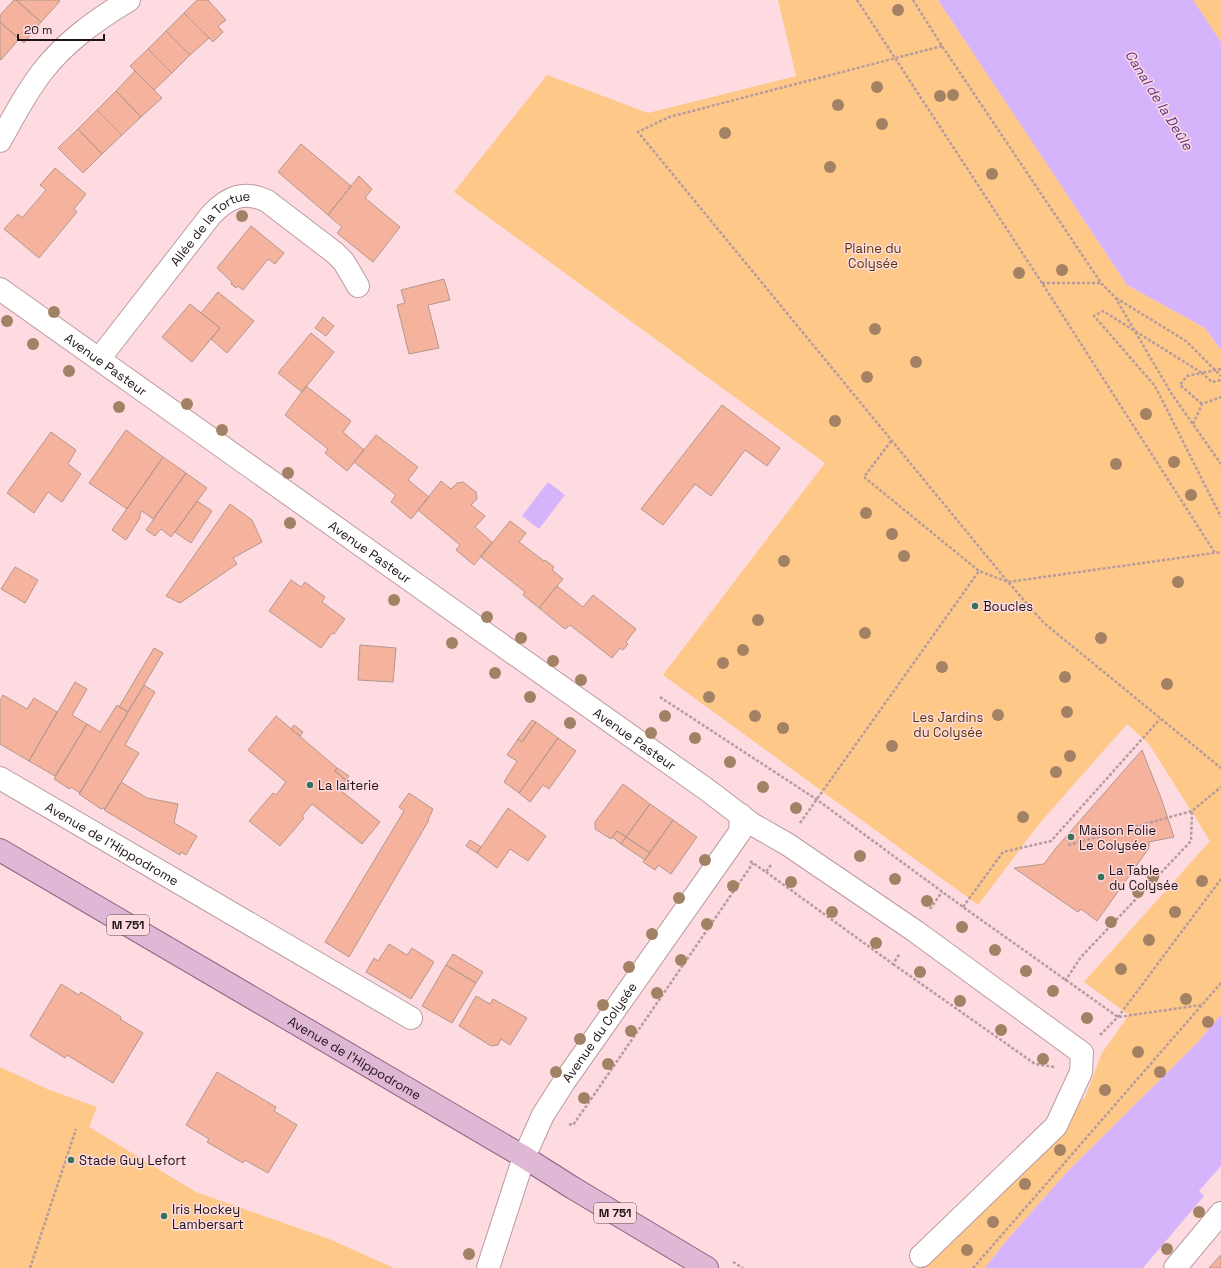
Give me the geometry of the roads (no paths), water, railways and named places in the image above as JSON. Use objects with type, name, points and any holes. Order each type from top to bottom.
[{"type":"main road","name":"Avenue de l'Hippodrome","points":[[0,850],[524,1157],[572,1188],[707,1268]]},
{"type":"street","points":[[0,141],[30,89],[55,56],[88,27],[129,0]]},
{"type":"street","name":"Allée de la Tortue","points":[[99,359],[211,214],[220,205],[236,197],[245,195],[257,196],[267,201],[335,253],[344,262],[358,286]]},
{"type":"street","name":"Avenue Pasteur","points":[[0,289],[706,788],[752,824],[787,844],[915,931],[1082,1062],[1056,1126],[921,1256]]},
{"type":"street","name":"Avenue de l'Hippodrome","points":[[0,778],[411,1018]]},
{"type":"street","name":"Avenue du Colysée","points":[[488,1268],[524,1157],[543,1115],[740,832],[741,815]]},
{"type":"street","points":[[1175,1268],[1221,1213]]},
{"type":"water","name":"Canal de la Deûle","points":[[938,0],[1193,0],[1221,42],[1221,350],[1205,328],[1127,285]]},
{"type":"water","points":[[548,482],[565,495],[539,529],[522,516]]},
{"type":"water","points":[[1221,1015],[1221,1166],[1199,1191],[1204,1196],[1143,1268],[985,1268],[1006,1241],[1066,1173],[1197,1043]]},
{"type":"place","name":"Boucles","points":[[975,606]]},
{"type":"place","name":"La laiterie","points":[[310,785]]},
{"type":"place","name":"Maison Folie Le Colysée","points":[[1071,837]]},
{"type":"place","name":"La Table du Colysée","points":[[1101,877]]},
{"type":"place","name":"Stade Guy Lefort","points":[[71,1160]]},
{"type":"place","name":"Iris Hockey Lambersart","points":[[164,1216]]},
{"type":"park label","name":"Plaine du Colysée","points":[[873,256]]},
{"type":"park label","name":"Les Jardins du Colysée","points":[[948,724]]}]
